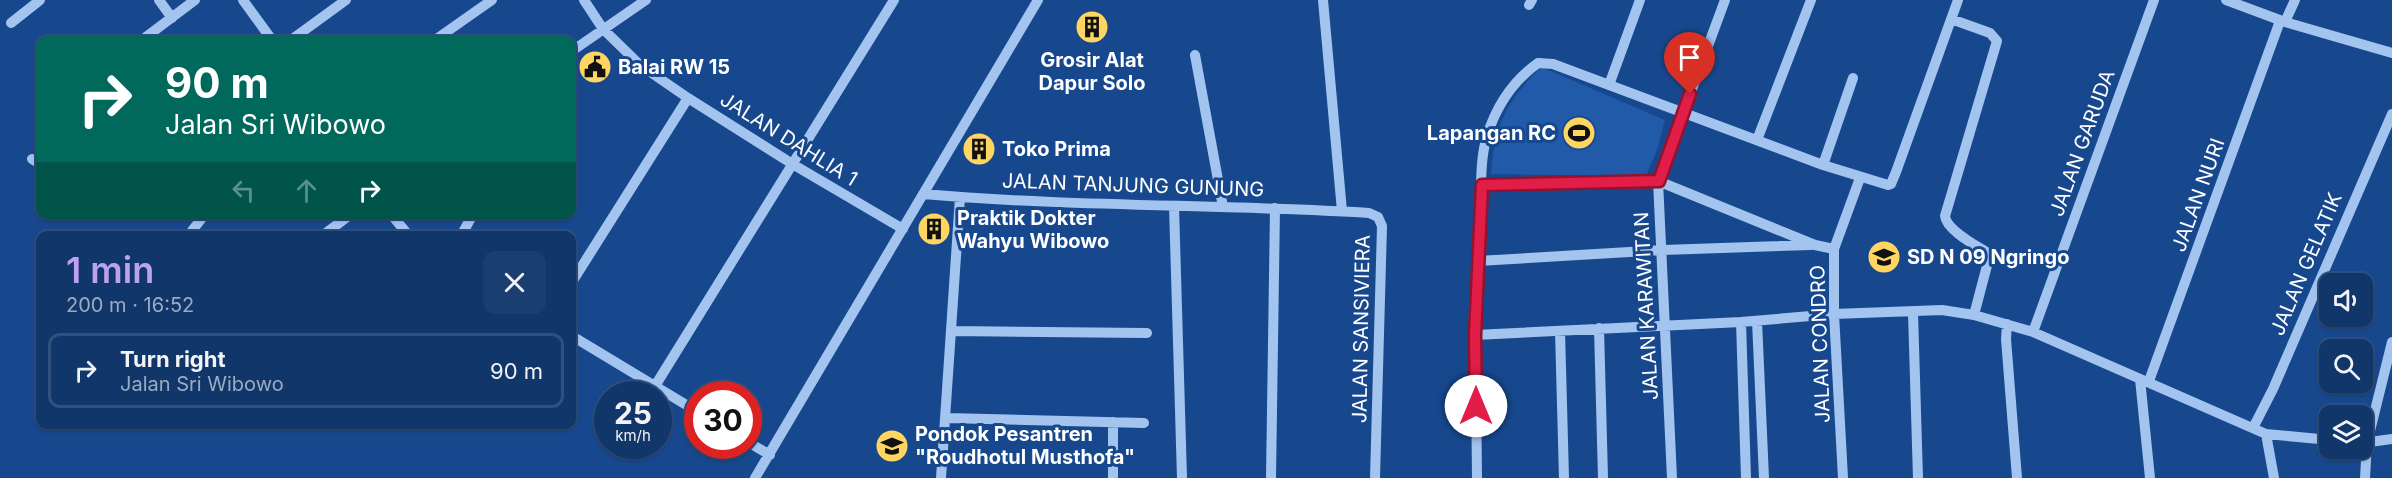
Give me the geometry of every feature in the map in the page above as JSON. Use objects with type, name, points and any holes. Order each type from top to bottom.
[{"type":"street","points":[[10,23],[40,0]]},
{"type":"street","points":[[159,0],[172,18]]},
{"type":"street","points":[[147,36],[195,0]]},
{"type":"street","points":[[243,0],[269,36]]},
{"type":"street","points":[[296,36],[346,0]]},
{"type":"street","points":[[441,36],[492,0]]},
{"type":"street","name":"JALAN DAHLIA 1","points":[[584,0],[603,29],[640,65],[794,165],[903,229]]},
{"type":"street","points":[[576,48],[646,0]]},
{"type":"street","points":[[658,381],[794,165],[894,0]]},
{"type":"street","points":[[755,478],[1038,0]]},
{"type":"street","points":[[1323,0],[1342,211]]},
{"type":"street","points":[[1609,85],[1640,0]]},
{"type":"street","name":"JALAN KARAWITAN","points":[[1672,478],[1659,181],[1725,0]]},
{"type":"street","points":[[1757,140],[1810,0]]},
{"type":"street","points":[[1477,478],[1475,335],[1482,156],[1494,117],[1503,101],[1529,70],[1538,63],[1553,64],[1823,165],[1888,185],[1891,184],[1958,0]]},
{"type":"street","name":"JALAN GARUDA","points":[[2032,332],[2154,0]]},
{"type":"street","points":[[2226,0],[2282,22],[2392,53]]},
{"type":"street","name":"JALAN NURI","points":[[2145,380],[2282,22],[2295,0]]},
{"type":"street","points":[[1952,19],[1990,33],[1997,41],[1945,216],[1945,222],[1950,228],[1988,253],[1989,258],[1974,315]]},
{"type":"street","points":[[1195,55],[1223,207]]},
{"type":"street","points":[[1823,165],[1853,78]]},
{"type":"street","points":[[576,276],[688,98]]},
{"type":"street","name":"JALAN GELATIK","points":[[2253,428],[2273,389],[2392,114]]},
{"type":"street","name":"JALAN CONDRO","points":[[1843,478],[1834,314],[1834,249],[1860,178]]},
{"type":"street","points":[[1482,185],[1659,181],[1815,245],[1834,249]]},
{"type":"street","name":"JALAN TANJUNG GUNUNG","points":[[923,194],[1174,206],[1342,211]]},
{"type":"street","points":[[941,478],[953,332],[960,197]]},
{"type":"street","points":[[1174,206],[1182,478]]},
{"type":"street","points":[[1271,478],[1275,208]]},
{"type":"street","name":"JALAN SANSIVIERA","points":[[1342,211],[1369,213],[1378,217],[1382,226],[1375,478]]},
{"type":"street","points":[[192,231],[201,219]]},
{"type":"street","points":[[329,231],[344,219]]},
{"type":"street","points":[[395,219],[405,231]]},
{"type":"street","points":[[1478,261],[1663,250],[1815,245]]},
{"type":"street","points":[[1475,335],[1942,310],[1974,315],[2032,332],[2266,434],[2319,439]]},
{"type":"street","points":[[1913,313],[1918,478]]},
{"type":"street","points":[[1757,321],[1764,478]]},
{"type":"street","points":[[1741,322],[1746,478]]},
{"type":"street","points":[[2007,324],[2006,339],[2017,478]]},
{"type":"street","points":[[1599,328],[1603,478]]},
{"type":"street","points":[[1560,331],[1564,478]]},
{"type":"street","points":[[953,332],[1147,333]]},
{"type":"street","points":[[576,338],[647,381]]},
{"type":"street","points":[[2373,413],[2392,342]]},
{"type":"street","points":[[2145,380],[2150,478]]},
{"type":"street","points":[[946,418],[1144,423]]},
{"type":"street","points":[[1113,422],[1113,478]]},
{"type":"street","points":[[2266,434],[2274,478]]},
{"type":"street","points":[[2373,442],[2392,440]]},
{"type":"street","points":[[762,450],[770,455]]},
{"type":"street","points":[[2365,459],[2365,478]]},
{"type":"shaded area","name":"Lapangan RC","points":[[1541,67],[1665,120],[1657,150],[1646,176],[1491,174],[1495,141],[1504,115],[1519,91]]},
{"type":"place","name":"Grosir Alat Dapur Solo","points":[[1092,27]]},
{"type":"place","name":"Balai RW 15","points":[[595,67]]},
{"type":"place","name":"Lapangan RC","points":[[1579,133]]},
{"type":"place","name":"Toko Prima","points":[[979,149]]},
{"type":"place","name":"Praktik Dokter Wahyu Wibowo","points":[[934,229]]},
{"type":"place","name":"SD N 09 Ngringo","points":[[1884,257]]},
{"type":"place","name":"Pondok Pesantren \"Roudhotul Musthofa\"","points":[[892,446]]},
{"type":"route","points":[[1476,406],[1475,335],[1482,185],[1659,181],[1690,94]]}]
